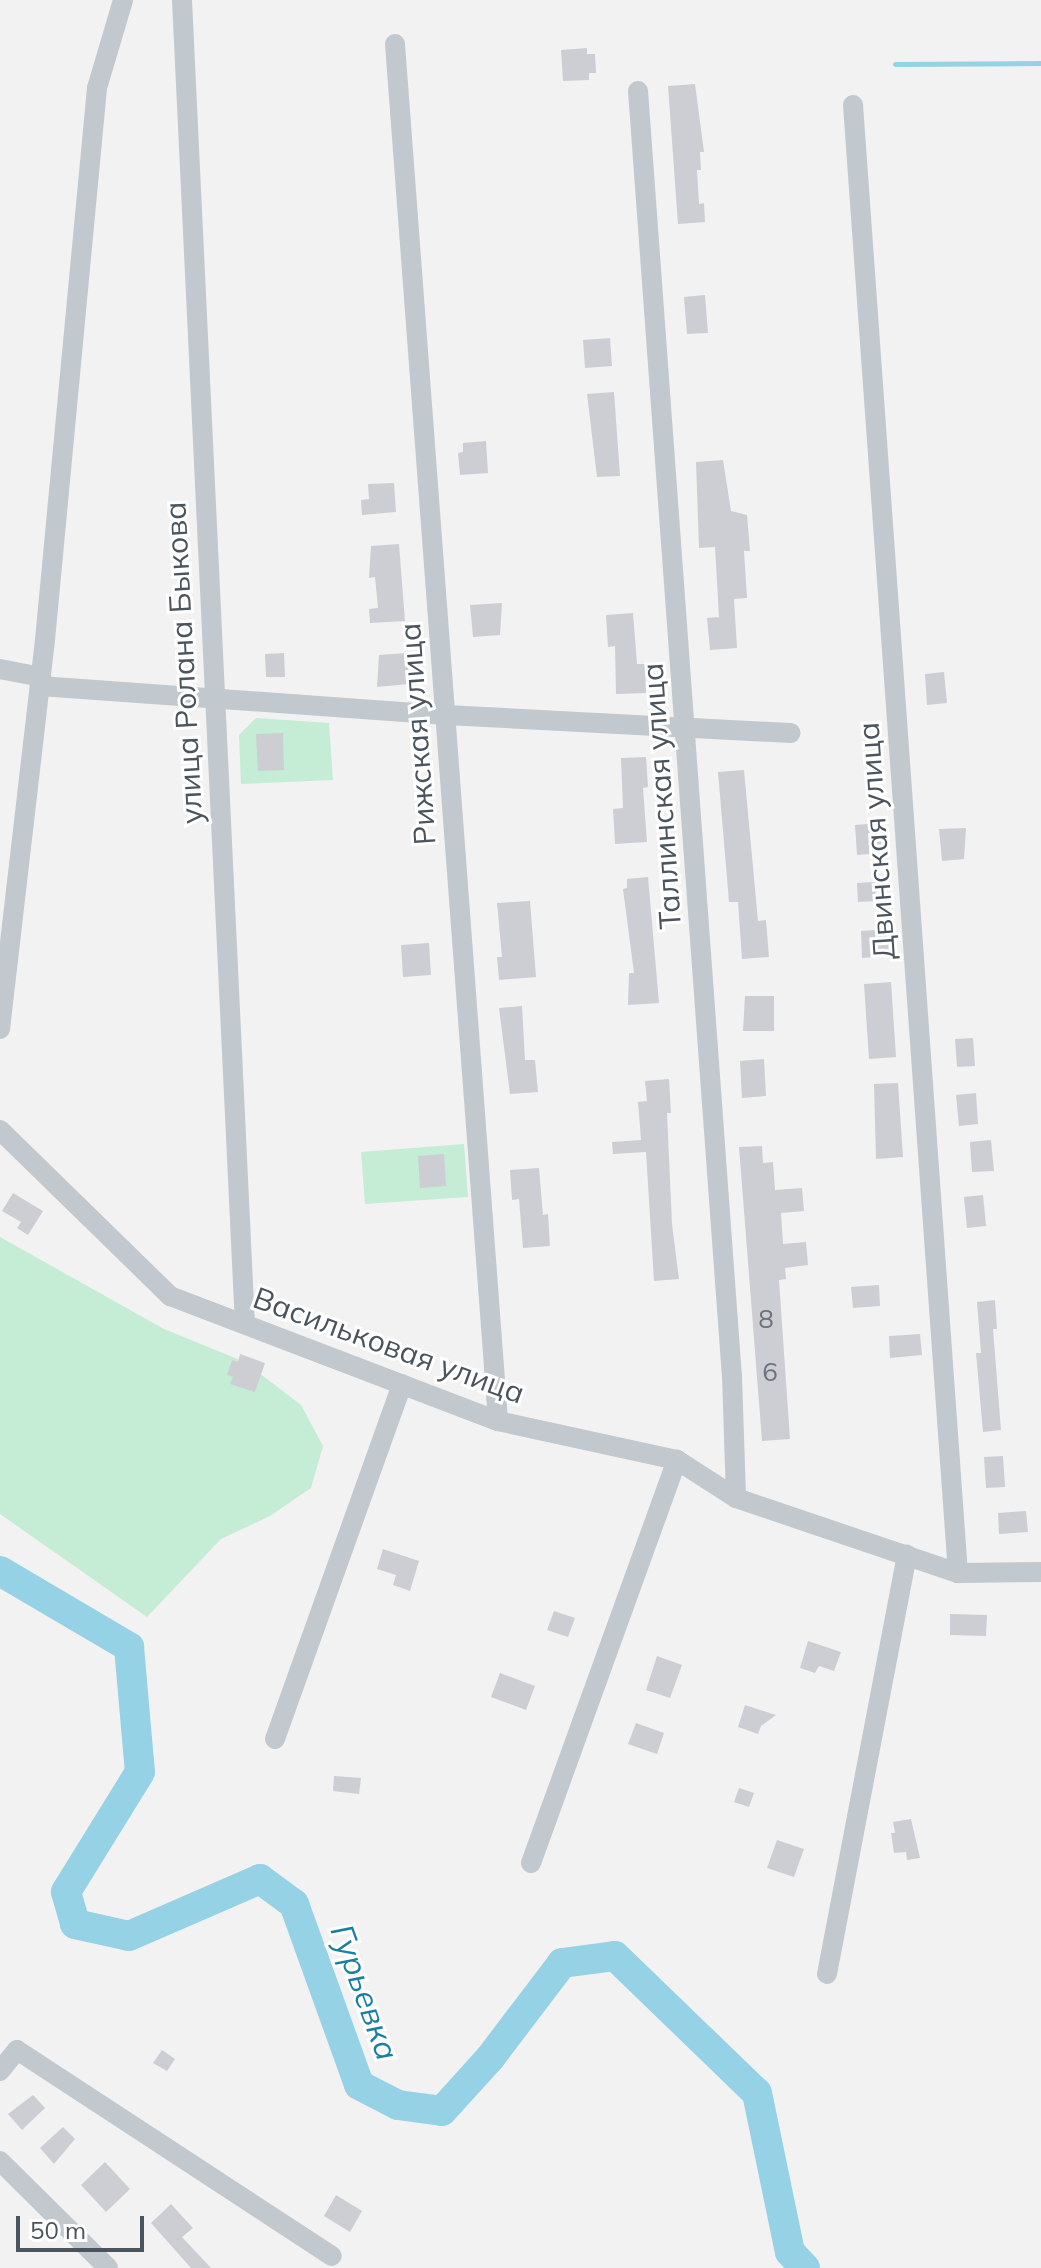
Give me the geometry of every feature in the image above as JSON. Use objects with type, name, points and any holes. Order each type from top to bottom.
[{"type":"street","points":[[0,1029],[7,900],[40,682],[97,88],[123,0]]},
{"type":"street","name":"улица Ролана Быкова","points":[[182,0],[245,1324]]},
{"type":"street","name":"Рижская улица","points":[[395,44],[498,1421]]},
{"type":"street","name":"Таллинская улица","points":[[638,91],[731,1360],[736,1498]]},
{"type":"street","name":"Двинская улица","points":[[853,105],[958,1573]]},
{"type":"street","points":[[0,669],[40,682],[215,698],[446,715],[791,733]]},
{"type":"street","name":"Васильковая улица","points":[[0,1130],[170,1296],[498,1421],[677,1460],[736,1498],[958,1573],[1041,1572]]},
{"type":"street","points":[[275,1739],[402,1384]]},
{"type":"street","points":[[531,1863],[677,1460]]},
{"type":"street","points":[[827,1974],[907,1555]]},
{"type":"street","points":[[0,2071],[17,2050],[332,2256]]},
{"type":"street","points":[[0,2161],[108,2268]]},
{"type":"green space","points":[[256,718],[329,723],[333,780],[241,784],[239,735]]},
{"type":"green space","points":[[464,1144],[468,1197],[365,1204],[361,1152]]},
{"type":"green space","points":[[0,1237],[164,1329],[245,1362],[301,1405],[323,1446],[311,1488],[270,1516],[221,1539],[147,1617],[0,1514]]},
{"type":"building","points":[[587,48],[587,54],[595,54],[596,73],[589,73],[589,80],[563,81],[561,50]]},
{"type":"building","points":[[695,84],[704,152],[700,152],[701,170],[697,170],[699,204],[704,203],[705,222],[678,224],[668,86]]},
{"type":"building","points":[[705,295],[708,333],[687,334],[684,297]]},
{"type":"building","points":[[610,338],[612,366],[585,368],[583,340]]},
{"type":"building","points":[[614,392],[620,476],[597,477],[587,394]]},
{"type":"building","points":[[486,441],[488,473],[460,475],[458,453],[463,452],[463,443]]},
{"type":"building","points":[[723,460],[731,511],[747,515],[750,551],[744,551],[747,598],[734,599],[737,648],[710,650],[707,618],[719,617],[715,547],[699,548],[696,462]]},
{"type":"building","points":[[394,483],[396,512],[362,515],[361,500],[369,499],[368,484]]},
{"type":"building","points":[[399,544],[405,621],[370,623],[369,609],[378,608],[375,577],[369,578],[371,546]]},
{"type":"building","points":[[502,603],[500,635],[473,637],[470,605]]},
{"type":"building","points":[[633,613],[637,664],[645,664],[646,693],[616,694],[615,646],[608,647],[606,615]]},
{"type":"building","points":[[284,653],[285,677],[266,677],[265,654]]},
{"type":"building","points":[[407,653],[409,684],[377,687],[379,655]]},
{"type":"building","points":[[944,672],[947,703],[927,705],[925,674]]},
{"type":"building","points":[[283,733],[284,770],[258,771],[256,734]]},
{"type":"building","points":[[646,757],[648,787],[643,788],[647,842],[615,844],[613,809],[623,808],[621,758]]},
{"type":"building","points":[[744,770],[758,921],[766,920],[769,957],[742,959],[738,902],[729,902],[718,772]]},
{"type":"building","points":[[879,823],[882,853],[857,855],[855,825]]},
{"type":"building","points":[[966,828],[964,859],[942,861],[939,829]]},
{"type":"building","points":[[648,877],[659,1003],[628,1005],[629,973],[634,973],[623,889],[627,888],[627,879]]},
{"type":"building","points":[[875,882],[876,901],[858,902],[857,883]]},
{"type":"building","points":[[530,901],[536,977],[499,980],[497,957],[502,957],[497,903]]},
{"type":"building","points":[[887,929],[889,956],[862,958],[861,931]]},
{"type":"building","points":[[429,943],[431,975],[403,977],[401,945]]},
{"type":"building","points":[[891,982],[896,1057],[869,1059],[864,984]]},
{"type":"building","points":[[745,996],[774,996],[774,1031],[743,1031]]},
{"type":"building","points":[[522,1006],[525,1060],[535,1060],[538,1092],[510,1094],[499,1008]]},
{"type":"building","points":[[973,1038],[975,1066],[957,1067],[955,1039]]},
{"type":"building","points":[[764,1059],[766,1096],[742,1098],[740,1061]]},
{"type":"building","points":[[669,1079],[671,1113],[667,1113],[672,1224],[679,1279],[654,1281],[646,1152],[613,1154],[612,1142],[641,1140],[638,1102],[647,1101],[645,1081]]},
{"type":"building","points":[[898,1083],[903,1157],[876,1159],[874,1084]]},
{"type":"building","points":[[976,1093],[978,1124],[959,1126],[956,1095]]},
{"type":"building","points":[[991,1140],[994,1171],[972,1172],[970,1142]]},
{"type":"building","points":[[762,1146],[763,1163],[773,1162],[775,1190],[802,1188],[804,1211],[781,1213],[783,1244],[806,1242],[808,1265],[785,1268],[786,1279],[779,1280],[790,1439],[762,1441],[739,1147]]},
{"type":"building","points":[[444,1154],[446,1186],[420,1188],[418,1156]]},
{"type":"building","points":[[539,1168],[543,1215],[548,1214],[550,1246],[523,1248],[519,1199],[512,1200],[510,1170]]},
{"type":"building","points":[[13,1193],[43,1211],[28,1235],[17,1228],[21,1222],[2,1211]]},
{"type":"building","points":[[983,1195],[986,1226],[967,1228],[964,1197]]},
{"type":"building","points":[[879,1285],[880,1306],[853,1308],[851,1287]]},
{"type":"building","points":[[995,1300],[997,1329],[993,1329],[1001,1430],[983,1432],[976,1353],[981,1353],[977,1302]]},
{"type":"building","points":[[920,1334],[922,1355],[890,1358],[889,1336]]},
{"type":"building","points":[[240,1354],[265,1363],[255,1392],[230,1384],[233,1377],[227,1375],[232,1360],[238,1362]]},
{"type":"building","points":[[1003,1456],[1005,1487],[986,1488],[984,1457]]},
{"type":"building","points":[[1026,1511],[1028,1532],[999,1534],[998,1513]]},
{"type":"building","points":[[383,1549],[419,1561],[410,1591],[393,1585],[396,1575],[377,1569]]},
{"type":"building","points":[[554,1611],[575,1618],[568,1637],[547,1630]]},
{"type":"building","points":[[950,1614],[987,1615],[986,1636],[950,1635]]},
{"type":"building","points":[[808,1641],[841,1652],[834,1671],[819,1666],[815,1673],[800,1668]]},
{"type":"building","points":[[657,1656],[682,1665],[670,1698],[646,1690]]},
{"type":"building","points":[[500,1673],[535,1686],[526,1710],[491,1697]]},
{"type":"building","points":[[745,1705],[776,1715],[761,1726],[758,1734],[738,1727]]},
{"type":"building","points":[[636,1723],[664,1733],[657,1754],[628,1744]]},
{"type":"building","points":[[334,1776],[361,1778],[359,1794],[333,1791]]},
{"type":"building","points":[[739,1788],[754,1793],[749,1807],[734,1802]]},
{"type":"building","points":[[911,1819],[920,1858],[907,1860],[906,1852],[894,1853],[891,1833],[895,1833],[893,1822]]},
{"type":"building","points":[[777,1840],[804,1849],[794,1877],[767,1868]]},
{"type":"building","points":[[162,2050],[175,2059],[167,2071],[153,2063]]},
{"type":"building","points":[[33,2095],[45,2108],[22,2130],[8,2114]]},
{"type":"building","points":[[63,2127],[75,2139],[54,2164],[40,2148]]},
{"type":"building","points":[[105,2162],[130,2189],[106,2212],[81,2185]]},
{"type":"building","points":[[336,2195],[362,2211],[350,2232],[324,2216]]},
{"type":"building","points":[[171,2204],[193,2228],[182,2237],[211,2268],[191,2268],[151,2223]]},
{"type":"waterway","points":[[895,64],[1041,63]]},
{"type":"waterway","name":"Гурьевка","points":[[0,1571],[129,1647],[140,1772],[66,1892],[75,1924],[129,1936],[260,1879],[294,1904],[359,2085],[398,2105],[442,2111],[490,2058],[562,1963],[615,1956],[757,2093],[790,2252],[805,2268]]}]
